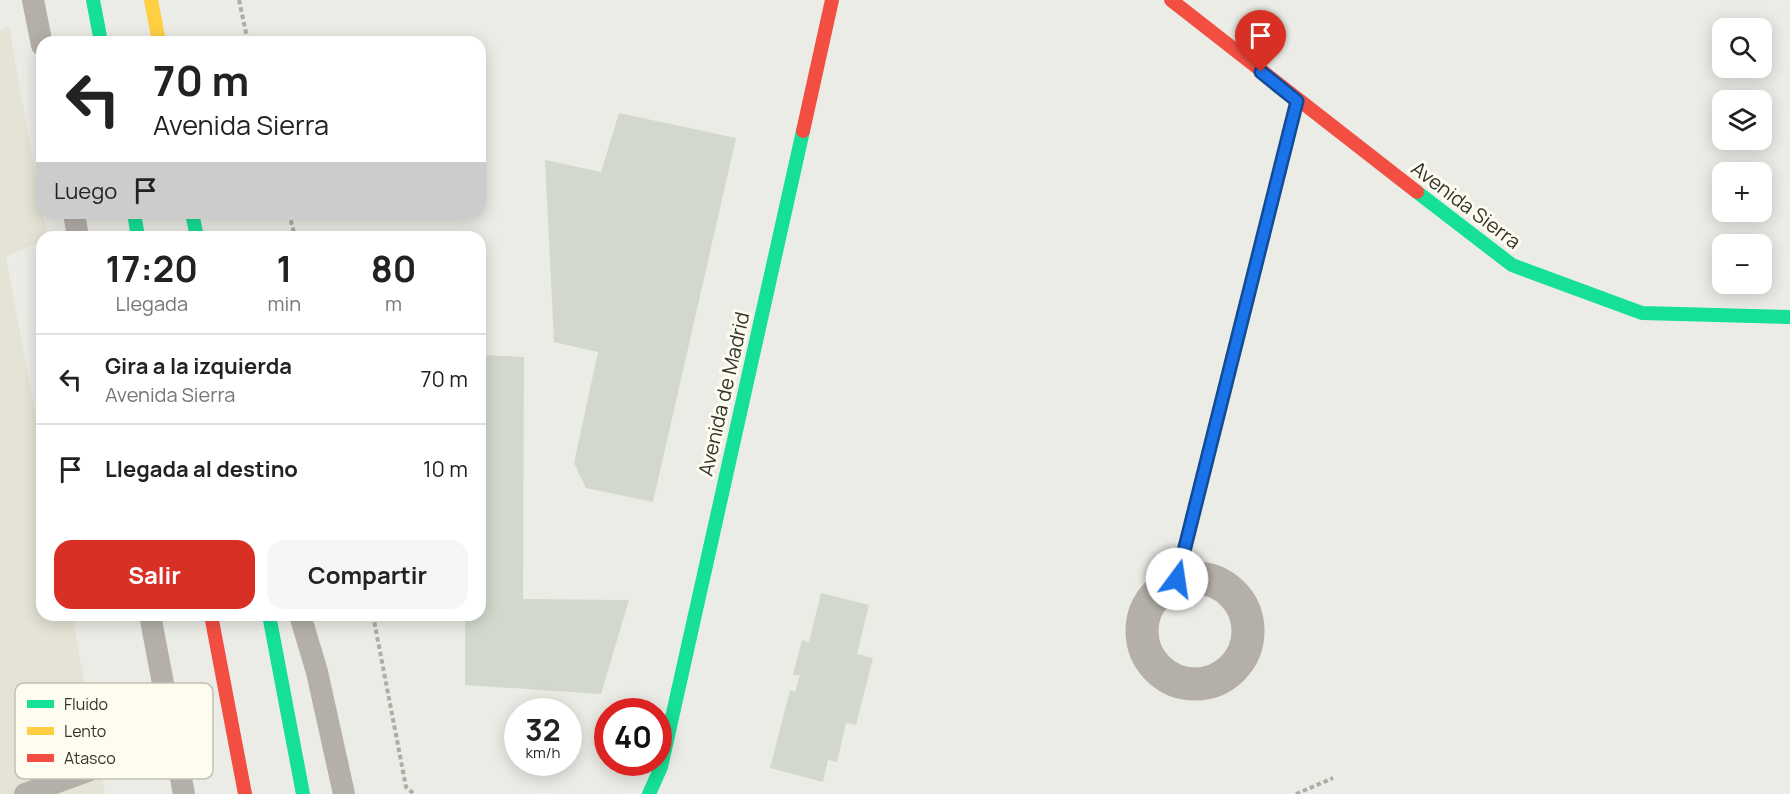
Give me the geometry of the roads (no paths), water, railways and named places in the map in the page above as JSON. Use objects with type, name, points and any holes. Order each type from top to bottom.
[{"type":"street","points":[[93,0],[100,36]]},
{"type":"street","points":[[151,0],[158,36]]},
{"type":"street","name":"Avenida de Madrid","points":[[649,794],[664,755],[832,0]]},
{"type":"street","name":"Avenida Sierra","points":[[1171,0],[1297,101],[1512,265],[1642,314],[1790,317]]},
{"type":"street","points":[[1177,579],[1297,101]]},
{"type":"street","points":[[212,621],[245,794]]},
{"type":"street","points":[[270,621],[303,794]]},
{"type":"lane","points":[[33,0],[40,36]]},
{"type":"lane","points":[[151,621],[163,683]]},
{"type":"lane","points":[[302,621],[317,672],[344,794]]},
{"type":"lane","points":[[25,794],[66,779]]},
{"type":"lane","points":[[181,779],[184,794]]}]
